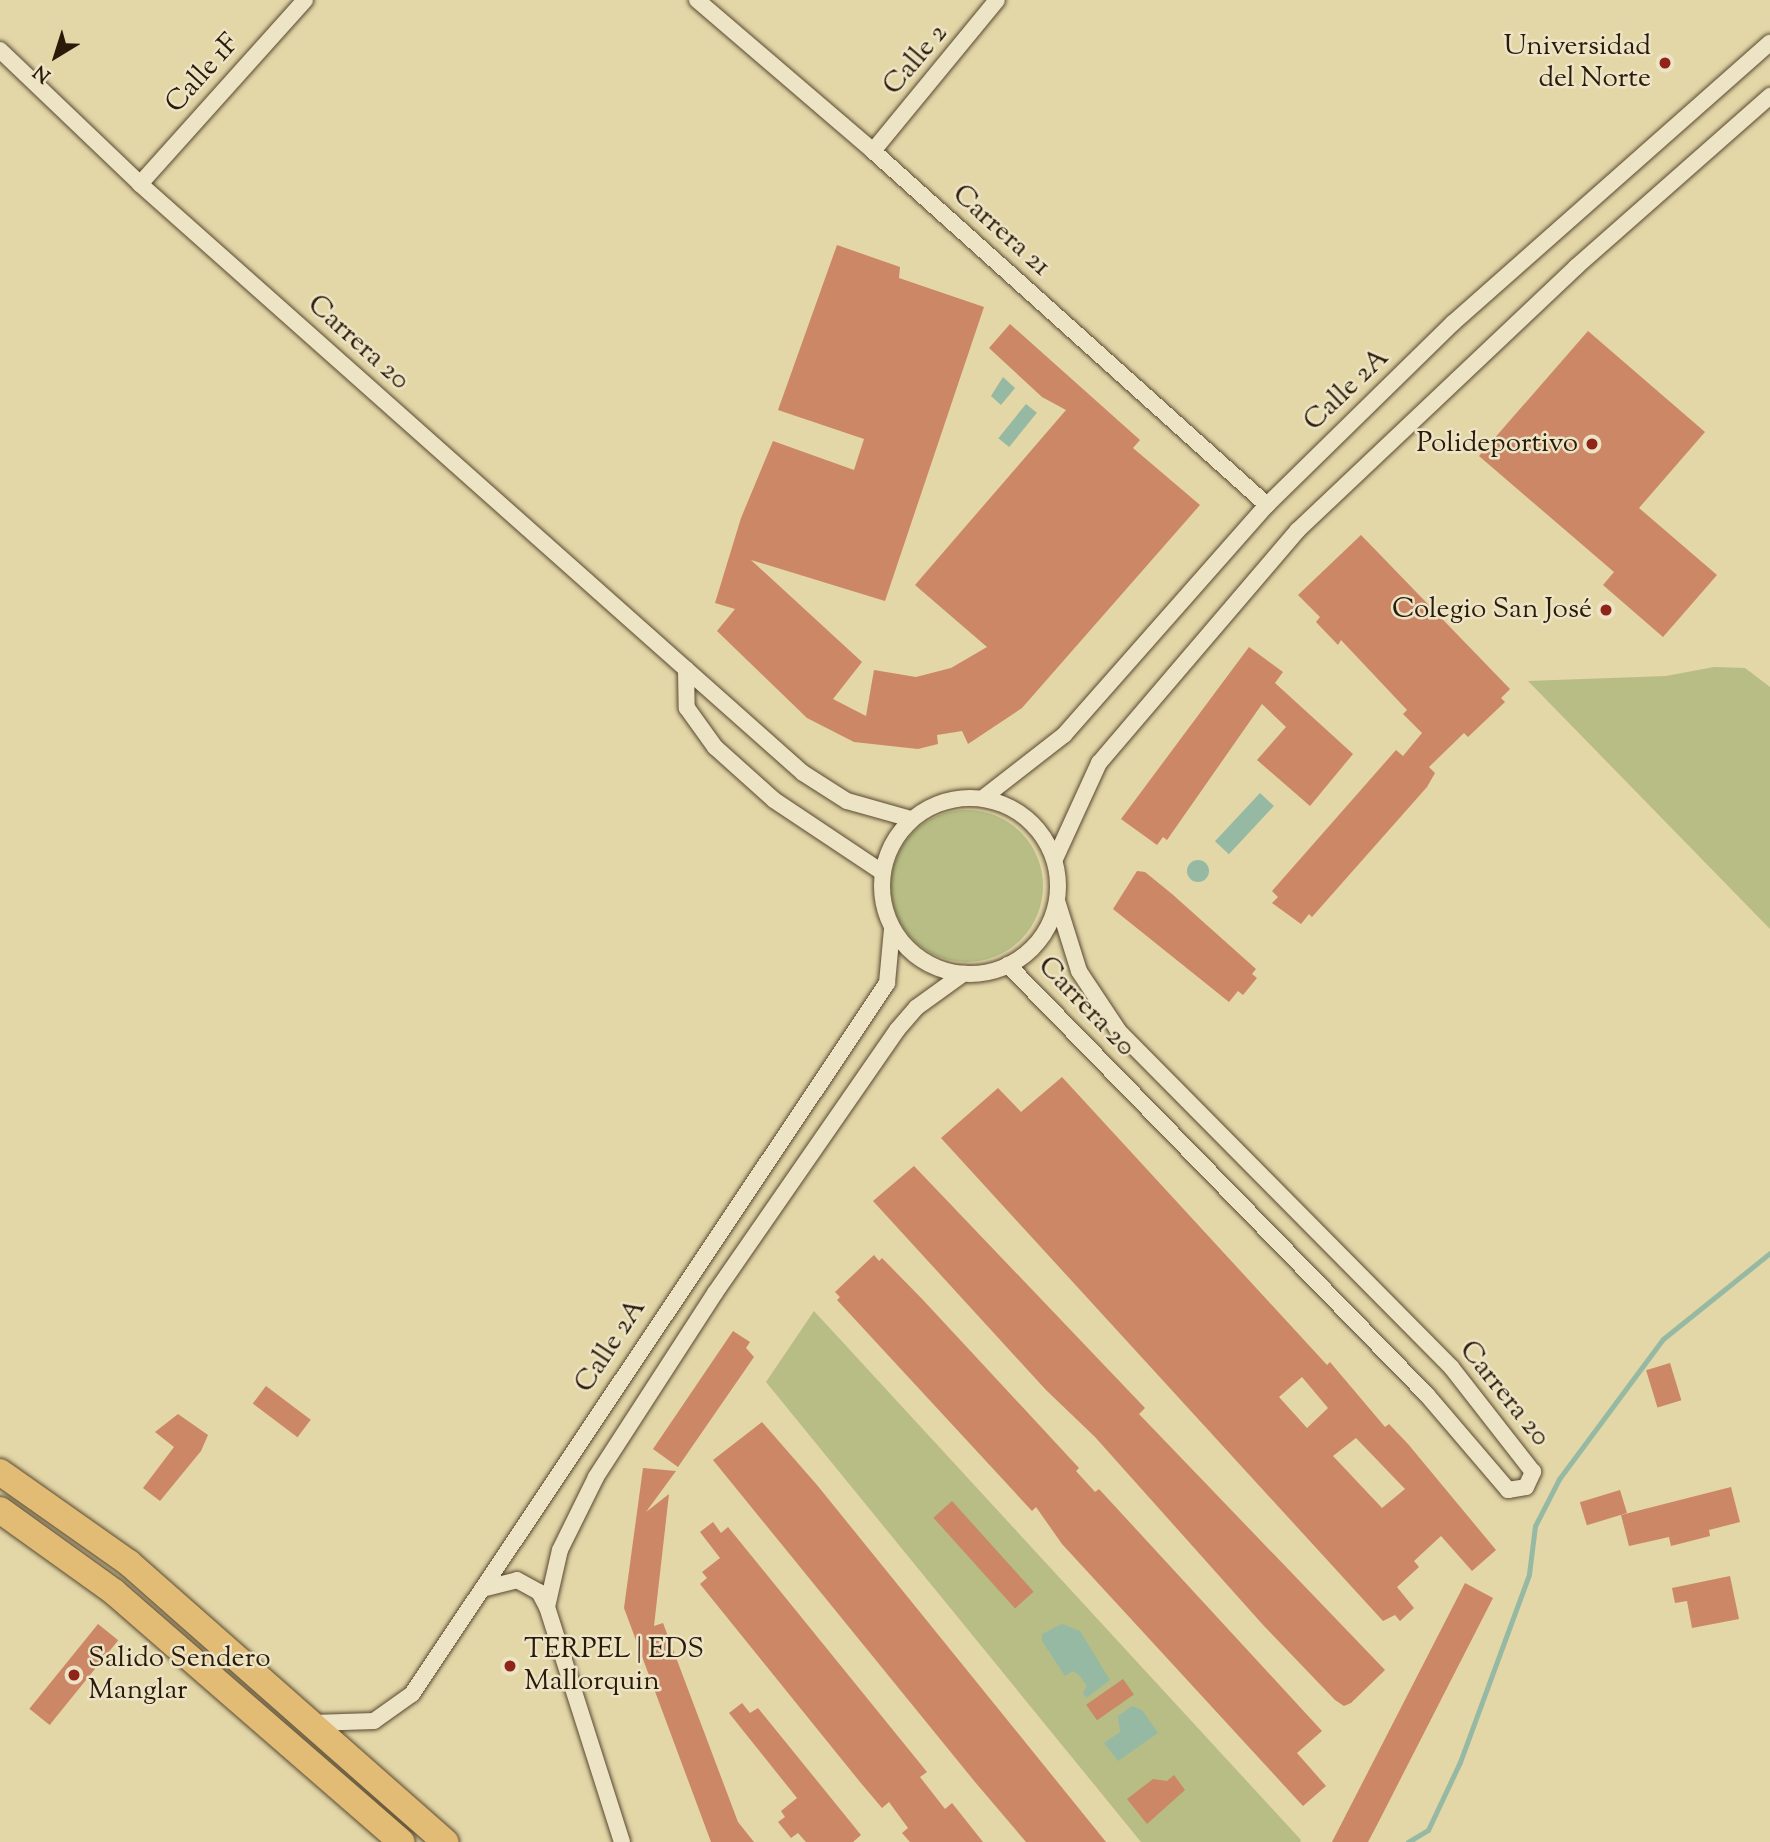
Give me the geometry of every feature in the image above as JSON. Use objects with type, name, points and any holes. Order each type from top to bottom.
[{"type":"highway","points":[[0,1472],[129,1563],[445,1842]]},
{"type":"highway","points":[[0,1510],[114,1592],[401,1842]]},
{"type":"street","name":"Calle 1F","points":[[140,184],[305,0]]},
{"type":"street","name":"Carrera 21","points":[[697,0],[873,151],[1267,505]]},
{"type":"street","name":"Calle 2","points":[[873,151],[997,0]]},
{"type":"street","name":"Calle 2A","points":[[983,798],[1064,735],[1267,505],[1453,323],[1770,43]]},
{"type":"street","name":"Carrera 20","points":[[0,50],[140,184],[686,669],[830,792],[867,808],[911,819]]},
{"type":"street","points":[[1055,859],[1028,818],[983,798],[957,798],[933,805],[911,819],[892,843],[882,872],[882,901],[892,929],[910,951],[926,962],[963,974],[992,972],[1008,965],[1040,942],[1057,901],[1055,859],[1099,763],[1298,530],[1576,267],[1770,96]]},
{"type":"street","points":[[686,669],[687,708],[715,747],[774,800],[882,872]]},
{"type":"street","name":"Carrera 20","points":[[1008,965],[1427,1395],[1508,1490],[1526,1487],[1533,1472],[1451,1367],[1118,1030],[1079,971],[1057,901]]},
{"type":"street","name":"Calle 2A","points":[[313,1723],[352,1725],[394,1711],[412,1694],[690,1271],[887,983],[892,929]]},
{"type":"street","name":"Calle 2A","points":[[547,1607],[560,1550],[596,1477],[715,1293],[897,1030],[917,1007],[963,974]]},
{"type":"street","points":[[482,1589],[517,1580],[539,1592],[547,1607],[622,1842]]},
{"type":"green space","points":[[1714,667],[1745,668],[1770,687],[1770,929],[1528,681],[1666,676]]},
{"type":"green space","points":[[967,810],[996,816],[1020,833],[1037,857],[1043,886],[1037,915],[1020,939],[996,956],[967,962],[938,956],[914,939],[897,915],[891,886],[897,857],[914,833],[938,816]]},
{"type":"green space","points":[[814,1311],[1300,1842],[1141,1842],[766,1382]]},
{"type":"shaded area","points":[[1003,377],[1015,388],[1001,405],[991,396]]},
{"type":"shaded area","points":[[1026,404],[1037,413],[1009,447],[998,438]]},
{"type":"shaded area","points":[[1260,793],[1274,806],[1229,854],[1215,841]]},
{"type":"shaded area","points":[[1198,860],[1206,863],[1209,871],[1206,879],[1198,882],[1190,879],[1187,871],[1190,863]]},
{"type":"shaded area","points":[[1062,1624],[1080,1631],[1110,1680],[1086,1698],[1083,1693],[1087,1686],[1079,1675],[1073,1671],[1065,1676],[1042,1641],[1042,1634]]},
{"type":"shaded area","points":[[1132,1706],[1142,1710],[1158,1733],[1118,1761],[1104,1743],[1120,1732],[1118,1716]]},
{"type":"building","points":[[837,245],[900,267],[899,278],[984,307],[885,601],[751,560],[862,662],[833,699],[866,716],[874,670],[916,677],[951,668],[987,647],[915,585],[1066,410],[1042,397],[989,348],[1010,324],[1140,440],[1133,448],[1200,505],[1022,708],[968,744],[962,731],[937,735],[938,744],[918,749],[854,742],[807,718],[717,631],[735,609],[715,603],[741,518],[773,441],[854,470],[864,439],[778,410]]},
{"type":"building","name":"Polideportivo","points":[[1588,331],[1705,432],[1639,508],[1717,575],[1663,637],[1603,585],[1614,572],[1479,456]]},
{"type":"building","points":[[1361,535],[1510,689],[1501,698],[1505,702],[1468,737],[1464,733],[1429,767],[1435,773],[1427,787],[1312,917],[1309,914],[1301,924],[1272,903],[1278,897],[1272,891],[1396,750],[1403,756],[1422,733],[1403,714],[1407,710],[1341,640],[1338,645],[1316,622],[1320,617],[1298,595]]},
{"type":"building","points":[[1249,647],[1283,672],[1275,683],[1353,754],[1310,806],[1257,760],[1286,727],[1262,704],[1167,840],[1163,837],[1157,845],[1121,819]]},
{"type":"building","points":[[1137,871],[1145,872],[1172,894],[1256,969],[1252,974],[1257,978],[1243,995],[1238,991],[1229,1002],[1113,909]]},
{"type":"building","points":[[1062,1077],[1327,1365],[1330,1362],[1385,1427],[1389,1424],[1408,1444],[1496,1550],[1472,1571],[1441,1536],[1414,1561],[1419,1567],[1397,1587],[1414,1608],[1400,1621],[1395,1615],[1383,1621],[941,1138],[998,1088],[1021,1112]],"holes":[[[1302,1377],[1328,1408],[1307,1428],[1279,1397]],[[1356,1438],[1405,1489],[1382,1508],[1333,1456]]]},
{"type":"building","points":[[914,1166],[1145,1408],[1139,1414],[1385,1670],[1351,1703],[1344,1706],[1335,1700],[1264,1626],[1095,1437],[1046,1390],[873,1201]]},
{"type":"building","points":[[874,1255],[879,1261],[882,1258],[924,1301],[1079,1468],[1076,1471],[1095,1492],[1099,1489],[1322,1731],[1297,1753],[1326,1786],[1303,1806],[1062,1544],[1036,1507],[1032,1511],[837,1300],[840,1297],[835,1292]]},
{"type":"building","points":[[733,1331],[750,1342],[746,1348],[754,1357],[678,1467],[653,1449]]},
{"type":"building","points":[[1670,1363],[1681,1400],[1657,1408],[1646,1370]]},
{"type":"building","points":[[266,1386],[311,1420],[297,1437],[253,1404]]},
{"type":"building","points":[[178,1414],[208,1435],[201,1451],[160,1501],[143,1488],[174,1447],[155,1432]]},
{"type":"building","points":[[762,1422],[817,1485],[1106,1842],[1026,1842],[975,1782],[713,1460]]},
{"type":"building","points":[[643,1468],[676,1471],[646,1512],[669,1494],[654,1626],[663,1623],[738,1822],[754,1842],[711,1842],[624,1608]]},
{"type":"building","points":[[1731,1487],[1740,1522],[1709,1530],[1710,1536],[1671,1546],[1669,1537],[1629,1546],[1621,1515]]},
{"type":"building","points":[[1620,1490],[1627,1513],[1587,1525],[1580,1502]]},
{"type":"building","points":[[952,1501],[1034,1592],[1015,1608],[933,1518]]},
{"type":"building","points":[[713,1522],[721,1533],[728,1527],[927,1772],[920,1777],[945,1809],[952,1803],[983,1842],[910,1842],[902,1833],[908,1828],[889,1802],[882,1808],[700,1584],[707,1578],[702,1572],[720,1558],[700,1532]]},
{"type":"building","points":[[1730,1576],[1739,1619],[1692,1628],[1687,1601],[1675,1603],[1672,1588]]},
{"type":"building","points":[[1465,1583],[1493,1598],[1378,1823],[1368,1842],[1332,1842]]},
{"type":"building","name":"Salido Sendero Manglar","points":[[98,1624],[118,1640],[50,1725],[29,1709]]},
{"type":"building","points":[[1123,1679],[1134,1695],[1097,1720],[1086,1705]]},
{"type":"building","points":[[742,1703],[750,1713],[758,1708],[861,1835],[853,1842],[806,1842],[798,1833],[791,1838],[778,1822],[785,1817],[781,1811],[797,1798],[729,1713]]},
{"type":"building","points":[[1174,1775],[1185,1790],[1147,1824],[1127,1799],[1153,1779],[1167,1781]]},
{"type":"waterway","points":[[1408,1842],[1428,1830],[1460,1762],[1529,1574],[1535,1526],[1559,1479],[1663,1339],[1770,1253]]},
{"type":"place","name":"Universidad del Norte","points":[[1665,63]]},
{"type":"place","name":"Polideportivo","points":[[1592,444]]},
{"type":"place","name":"Colegio San José","points":[[1606,610]]},
{"type":"place","name":"TERPEL | EDS Mallorquin","points":[[510,1666]]},
{"type":"place","name":"Salido Sendero Manglar","points":[[74,1675]]}]
